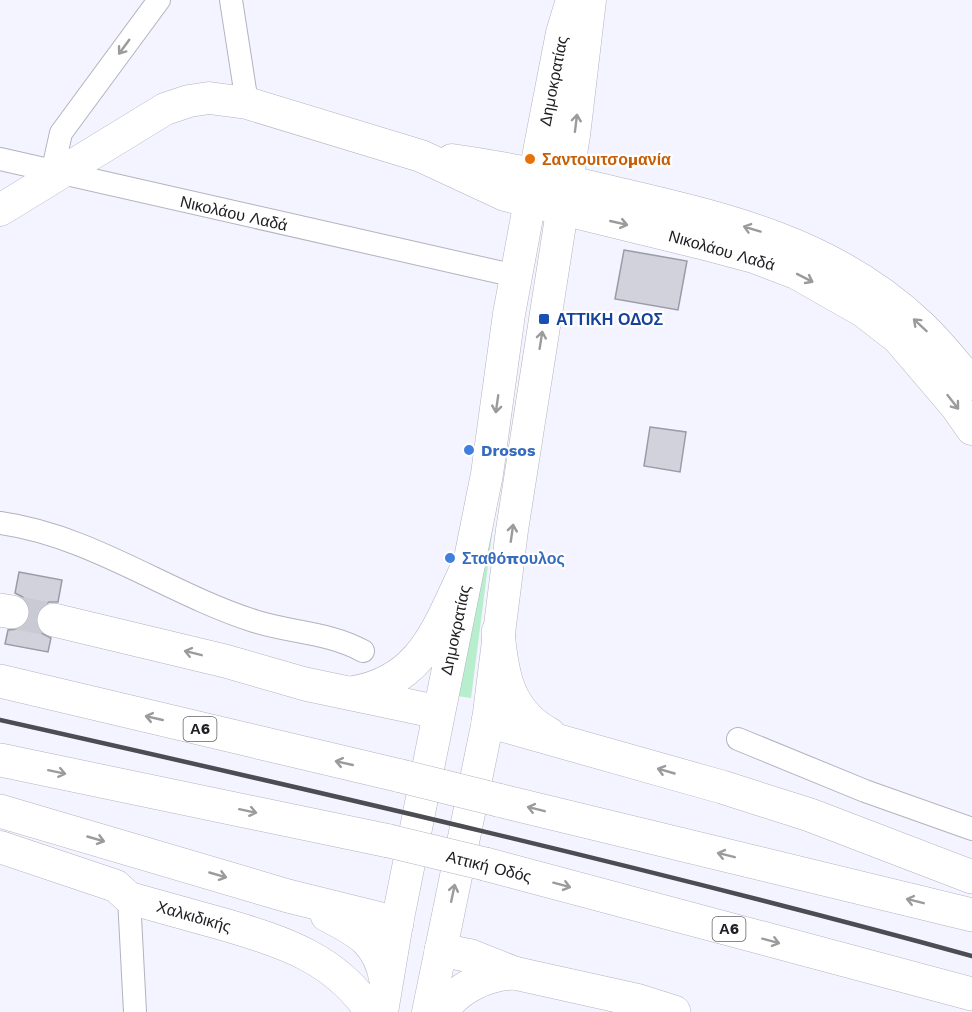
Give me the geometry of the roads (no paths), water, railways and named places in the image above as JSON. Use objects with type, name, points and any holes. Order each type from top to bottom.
[{"type":"highway","points":[[346,693],[371,690],[390,682],[409,669],[433,637],[468,567]]},
{"type":"highway","points":[[54,620],[346,693],[438,712]]},
{"type":"highway","points":[[498,632],[501,666],[512,699],[525,717],[567,743]]},
{"type":"highway","name":"Α6","points":[[0,681],[972,915]]},
{"type":"highway","points":[[488,721],[810,815],[972,877]]},
{"type":"highway","name":"Αττική Οδός","points":[[0,760],[389,841],[485,864],[972,994]]},
{"type":"highway","points":[[0,811],[288,896],[397,923]]},
{"type":"highway","points":[[288,896],[355,929],[378,952],[384,996]]},
{"type":"highway","points":[[441,950],[471,956],[514,973],[636,1000],[674,1012]]},
{"type":"highway","points":[[442,1012],[446,1005],[477,981],[495,974],[514,973]]},
{"type":"main road","name":"Δημοκρατίας","points":[[384,996],[438,712],[487,474],[516,276],[562,33],[572,0]]},
{"type":"main road","name":"Δημοκρατίας","points":[[428,1012],[488,721],[498,632],[564,195],[590,0]]},
{"type":"main road","name":"Νικολάου Λαδά","points":[[0,210],[58,173],[179,104],[209,98],[247,103],[422,156],[505,195],[533,187],[564,195],[754,257],[823,286],[863,310],[898,339],[956,406],[972,429]]},
{"type":"main road","name":"Νικολάου Λαδά","points":[[564,195],[701,213],[765,233],[823,257],[855,274],[903,309],[942,347],[972,384]]},
{"type":"main road","points":[[438,712],[488,721]]},
{"type":"main road","name":"Χαλκιδικής","points":[[0,847],[116,886],[129,897],[277,940],[307,953],[353,988],[371,1012]]},
{"type":"main road","points":[[397,923],[441,950]]},
{"type":"street","points":[[58,173],[55,160],[61,133],[159,0]]},
{"type":"street","points":[[231,0],[247,103]]},
{"type":"street","name":"Νικολάου Λαδά","points":[[0,159],[516,276]]},
{"type":"street","points":[[0,523],[53,534],[94,549],[254,621],[335,638],[363,651]]},
{"type":"street","points":[[738,739],[865,791],[972,829]]},
{"type":"street","points":[[129,897],[135,1012]]},
{"type":"tunnel","points":[[12,612],[54,620]]},
{"type":"railway","points":[[0,720],[488,832],[730,892],[972,956]]},
{"type":"place","name":"Σαντουιτσομανία","points":[[530,159]]},
{"type":"place","name":"ΑΤΤΙΚΗ ΟΔΟΣ","points":[[544,319]]},
{"type":"place","name":"Drosos","points":[[469,450]]},
{"type":"place","name":"Σταθόπουλος","points":[[450,558]]}]
